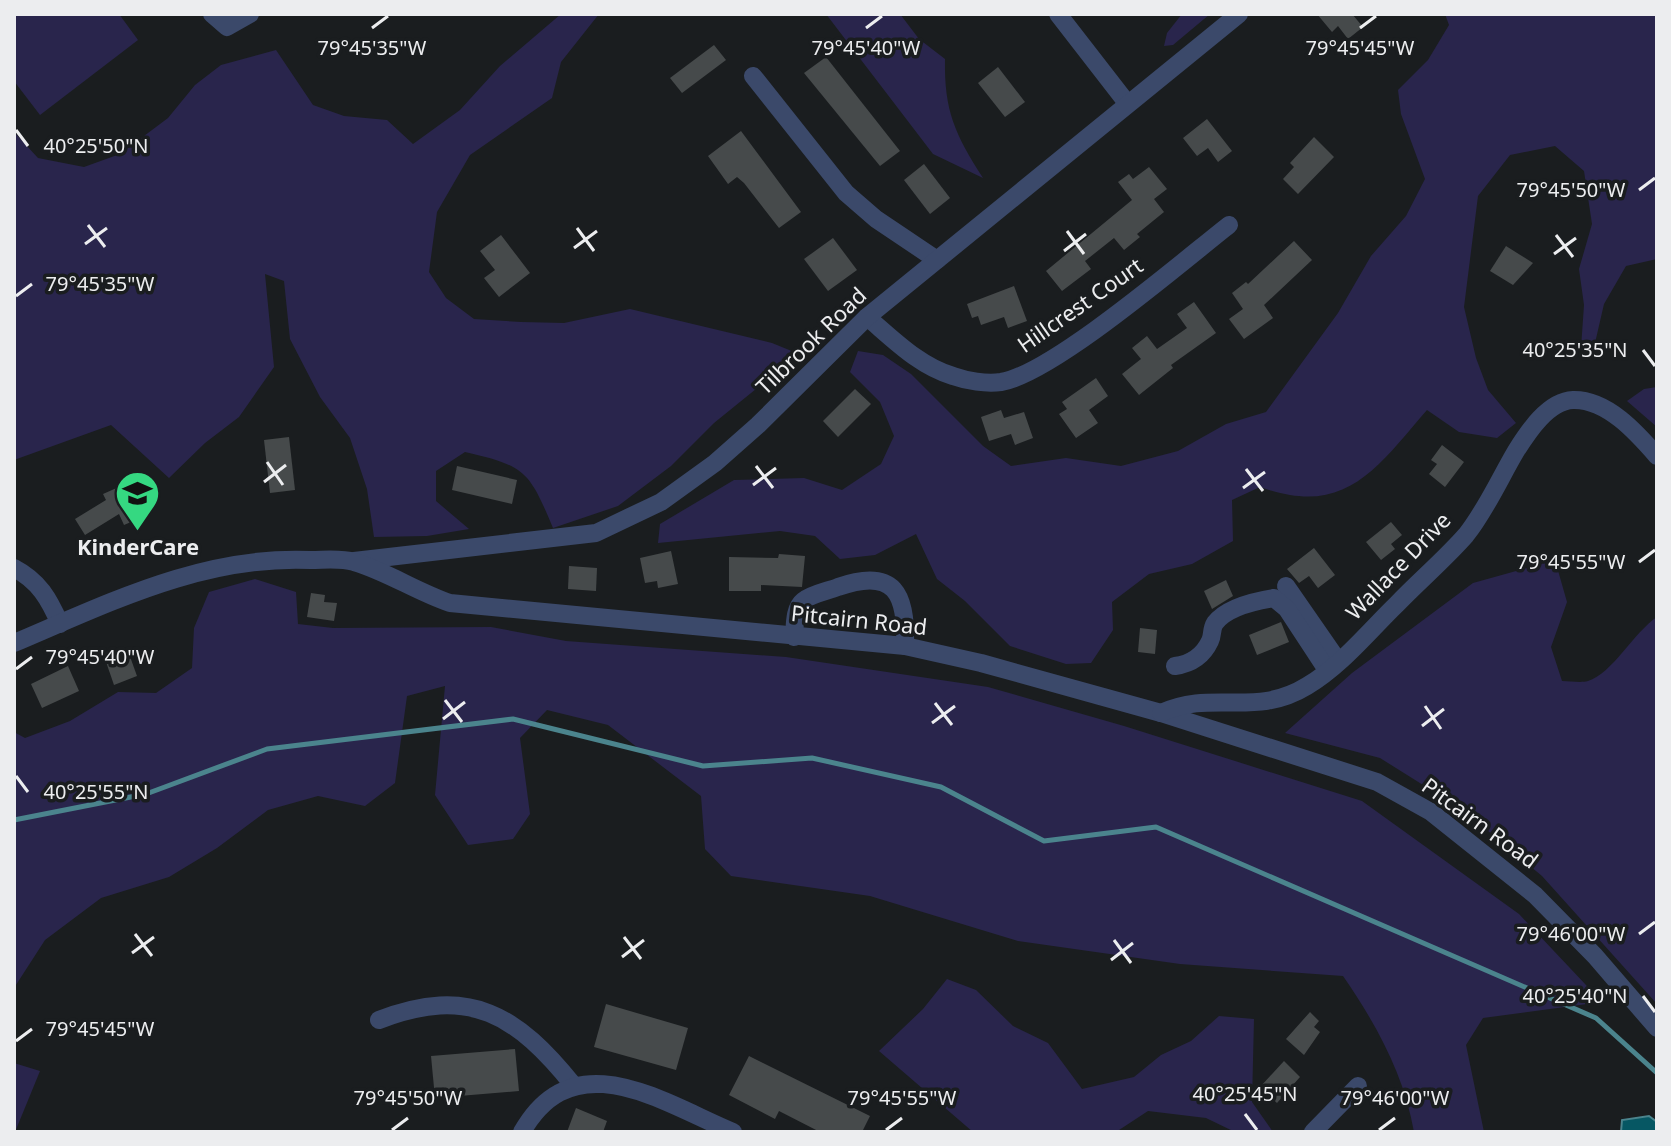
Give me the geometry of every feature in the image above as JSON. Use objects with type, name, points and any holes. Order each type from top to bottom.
[{"type":"street","points":[[212,14],[227,27],[250,14]]},
{"type":"street","points":[[1058,14],[1127,103]]},
{"type":"street","name":"Tilbrook Road","points":[[353,561],[596,533],[661,502],[715,463],[867,317],[1239,14]]},
{"type":"street","points":[[753,76],[846,193],[876,219],[937,260]]},
{"type":"street","name":"Hillcrest Court","points":[[867,317],[931,368],[978,381],[1001,382],[1027,373],[1065,349],[1229,225]]},
{"type":"street","name":"Wallace Drive","points":[[1161,713],[1183,703],[1212,700],[1245,705],[1276,701],[1308,686],[1466,534],[1524,438],[1551,407],[1573,400],[1601,408],[1632,427],[1657,456]]},
{"type":"street","name":"Pitcairn Road","points":[[14,643],[173,577],[229,563],[287,559],[353,561],[415,591],[450,603],[905,646],[981,663],[1161,713],[1377,782],[1431,812],[1535,895],[1595,956],[1657,1028]]},
{"type":"street","points":[[14,568],[32,578],[47,596],[60,624]]},
{"type":"street","points":[[794,637],[798,608],[804,599],[854,582],[875,580],[886,582],[897,592],[907,611],[905,646]]},
{"type":"street","points":[[1286,586],[1332,666]]},
{"type":"street","points":[[1175,666],[1189,664],[1202,652],[1211,640],[1213,626],[1223,615],[1256,601],[1274,598],[1287,609],[1332,666]]},
{"type":"street","points":[[379,1020],[430,1005],[479,1010],[527,1033],[574,1086]]},
{"type":"street","points":[[522,1132],[546,1101],[574,1086],[592,1081],[635,1090],[733,1132]]},
{"type":"street","points":[[1313,1132],[1358,1086]]},
{"type":"shaded area","points":[[14,14],[119,14],[138,40],[40,115],[14,81]]},
{"type":"shaded area","points":[[561,14],[599,14],[561,62],[552,98],[470,155],[437,212],[429,272],[446,298],[474,319],[564,323],[630,309],[772,343],[799,354],[714,423],[671,466],[618,506],[553,528],[538,494],[523,474],[501,462],[465,452],[436,471],[436,501],[469,529],[427,536],[374,537],[367,489],[350,438],[320,397],[290,339],[284,281],[265,274],[274,367],[239,417],[205,443],[169,478],[111,425],[14,460],[14,132],[38,158],[84,167],[120,154],[168,118],[195,85],[221,65],[276,50],[313,105],[344,116],[387,120],[413,144],[460,110],[500,66]]},
{"type":"shaded area","points":[[826,14],[900,14],[919,39],[945,59],[953,122],[983,178],[933,154]]},
{"type":"shaded area","points":[[1182,14],[1210,14],[1173,45],[1164,46],[1167,33]]},
{"type":"shaded area","points":[[1445,14],[1657,14],[1657,259],[1626,266],[1604,304],[1595,343],[1581,348],[1584,305],[1579,269],[1592,224],[1584,171],[1555,146],[1510,155],[1478,196],[1464,307],[1476,358],[1488,390],[1516,423],[1497,438],[1459,432],[1427,410],[1374,468],[1337,492],[1315,496],[1289,495],[1260,487],[1232,500],[1233,541],[1192,564],[1149,574],[1112,602],[1113,630],[1091,663],[1066,664],[1010,646],[965,601],[937,579],[916,534],[875,555],[840,559],[815,536],[780,531],[658,543],[660,524],[734,480],[804,478],[842,490],[881,464],[894,436],[880,402],[850,372],[858,351],[883,355],[911,374],[983,446],[1011,466],[1066,458],[1121,466],[1178,451],[1226,424],[1266,412],[1338,313],[1371,256],[1406,216],[1425,179],[1401,114],[1398,90],[1428,60],[1449,25]]},
{"type":"shaded area","points":[[1657,387],[1657,427],[1627,401],[1644,389]]},
{"type":"shaded area","points":[[1555,560],[1567,602],[1551,647],[1562,681],[1585,682],[1597,677],[1657,617],[1657,1004],[1542,876],[1463,810],[1380,758],[1285,733],[1352,673],[1473,583]]},
{"type":"shaded area","points":[[255,579],[296,592],[298,624],[333,628],[491,627],[566,641],[786,657],[988,687],[1124,726],[1362,801],[1519,914],[1602,1002],[1483,1018],[1466,1045],[1484,1132],[1414,1132],[1403,1090],[1387,1050],[1343,976],[1180,964],[1018,941],[870,896],[731,876],[705,849],[701,796],[608,725],[547,710],[520,738],[530,814],[513,839],[468,845],[435,795],[445,686],[407,696],[395,783],[365,806],[318,796],[268,810],[217,848],[169,877],[101,898],[45,940],[14,988],[14,732],[25,738],[70,721],[118,692],[156,693],[192,668],[194,628],[209,592]]},
{"type":"shaded area","points":[[947,979],[976,990],[1013,1026],[1048,1043],[1082,1089],[1134,1077],[1161,1055],[1191,1041],[1219,1016],[1254,1019],[1252,1102],[1273,1132],[1235,1132],[1206,1118],[1148,1111],[1116,1132],[973,1132],[879,1051],[923,1009]]},
{"type":"shaded area","points":[[14,1063],[40,1071],[15,1132],[14,1132]]},
{"type":"water","points":[[1649,1116],[1657,1122],[1657,1132],[1621,1132],[1622,1120]]},
{"type":"building","points":[[1317,14],[1352,14],[1363,27],[1348,39],[1338,26],[1332,32]]},
{"type":"building","points":[[714,45],[726,60],[682,93],[670,78]]},
{"type":"building","points":[[826,57],[900,151],[880,166],[804,73]]},
{"type":"building","points":[[998,67],[1025,102],[1005,117],[978,83]]},
{"type":"building","points":[[1207,119],[1232,151],[1218,162],[1208,148],[1197,156],[1183,138]]},
{"type":"building","points":[[741,131],[801,212],[779,228],[744,183],[737,177],[728,184],[708,156]]},
{"type":"building","points":[[1314,137],[1334,157],[1298,194],[1283,179],[1294,167],[1290,163]]},
{"type":"building","points":[[924,164],[950,198],[930,214],[904,180]]},
{"type":"building","points":[[1149,167],[1167,189],[1154,199],[1164,212],[1137,234],[1140,237],[1124,250],[1114,238],[1085,261],[1091,269],[1062,291],[1046,271],[1132,200],[1118,182],[1129,174],[1133,179]]},
{"type":"building","points":[[501,235],[530,273],[499,297],[484,278],[495,270],[480,251]]},
{"type":"building","points":[[833,238],[857,270],[828,291],[804,259]]},
{"type":"building","points":[[1294,241],[1312,260],[1264,305],[1273,318],[1244,339],[1229,319],[1243,309],[1232,293],[1246,282],[1248,284]]},
{"type":"building","points":[[1506,246],[1533,263],[1513,285],[1490,271]]},
{"type":"building","points":[[1014,286],[1027,321],[1008,328],[1004,317],[981,325],[978,316],[972,318],[967,304]]},
{"type":"building","points":[[1194,302],[1216,333],[1171,365],[1173,368],[1139,395],[1122,374],[1141,359],[1132,348],[1147,336],[1157,349],[1187,328],[1177,314]]},
{"type":"building","points":[[1096,378],[1108,396],[1089,410],[1098,423],[1076,438],[1059,414],[1067,409],[1062,402]]},
{"type":"building","points":[[855,389],[871,404],[838,437],[823,421]]},
{"type":"building","points":[[1001,410],[1004,418],[1024,412],[1033,438],[1015,445],[1011,434],[989,441],[981,417]]},
{"type":"building","points":[[289,437],[295,490],[270,493],[264,440]]},
{"type":"building","points":[[1442,445],[1464,462],[1445,487],[1429,474],[1437,464],[1431,460]]},
{"type":"building","points":[[457,466],[517,480],[512,504],[452,490]]},
{"type":"building","points":[[130,482],[145,516],[124,525],[119,514],[85,535],[75,519],[106,500],[103,494]]},
{"type":"building","points":[[1391,522],[1402,535],[1391,544],[1395,549],[1381,560],[1366,542]]},
{"type":"building","points":[[1314,548],[1335,575],[1318,588],[1309,576],[1299,583],[1287,569]]},
{"type":"building","points":[[671,551],[678,584],[658,588],[657,581],[645,583],[640,558]]},
{"type":"building","points":[[779,554],[805,556],[802,587],[761,585],[761,591],[729,591],[729,557],[778,558]]},
{"type":"building","points":[[569,566],[597,568],[596,591],[568,589]]},
{"type":"building","points":[[1226,580],[1233,596],[1212,609],[1204,591]]},
{"type":"building","points":[[311,593],[325,595],[324,602],[337,603],[334,621],[307,617]]},
{"type":"building","points":[[1281,622],[1289,642],[1257,655],[1249,635]]},
{"type":"building","points":[[1140,628],[1157,630],[1155,654],[1138,652]]},
{"type":"building","points":[[128,651],[137,676],[114,685],[105,659]]},
{"type":"building","points":[[68,666],[79,691],[42,708],[31,684]]},
{"type":"building","points":[[606,1004],[688,1028],[676,1070],[594,1047]]},
{"type":"building","points":[[1310,1012],[1319,1021],[1314,1027],[1320,1032],[1304,1055],[1286,1039]]},
{"type":"building","points":[[515,1049],[519,1091],[435,1098],[431,1056]]},
{"type":"building","points":[[749,1056],[870,1116],[862,1132],[820,1132],[779,1111],[775,1119],[729,1095]]},
{"type":"building","points":[[1284,1061],[1300,1077],[1277,1103],[1260,1087]]},
{"type":"building","points":[[576,1108],[607,1121],[603,1132],[567,1132]]},
{"type":"waterway","points":[[14,820],[146,794],[267,749],[513,719],[703,766],[812,758],[941,787],[1044,841],[1156,827],[1596,1018],[1657,1073]]},
{"type":"place","name":"KinderCare","points":[[138,533]]}]
